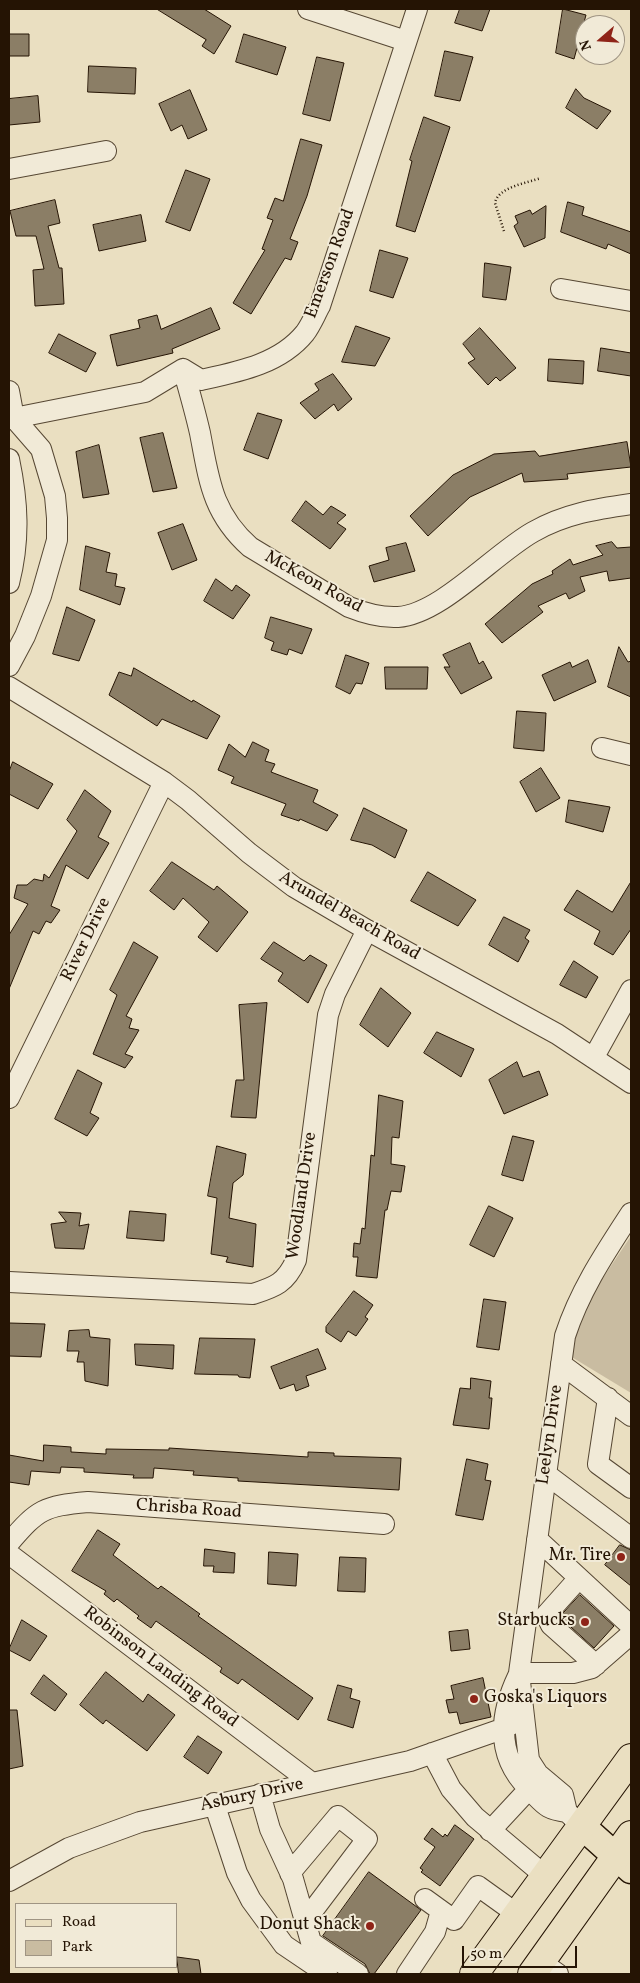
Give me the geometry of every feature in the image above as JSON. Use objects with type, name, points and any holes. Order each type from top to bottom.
[{"type":"highway","points":[[474,1974],[544,1875],[574,1819],[631,1758]]},
{"type":"highway","points":[[543,1970],[626,1854]]},
{"type":"main road","points":[[574,1819],[626,1854]]},
{"type":"street","points":[[308,9],[406,41]]},
{"type":"street","name":"Emerson Road","points":[[183,368],[201,380],[245,370],[289,349],[305,332],[323,298],[417,9]]},
{"type":"street","points":[[9,169],[106,151]]},
{"type":"street","points":[[561,289],[631,301]]},
{"type":"street","points":[[11,424],[145,392],[183,368]]},
{"type":"street","name":"McKeon Road","points":[[183,368],[199,431],[209,482],[223,518],[235,534],[250,547],[349,607],[365,613],[398,617],[417,612],[437,603],[532,532],[583,511],[631,504]]},
{"type":"street","points":[[9,391],[11,424],[40,449],[55,496],[57,540],[41,596],[25,636],[9,666]]},
{"type":"street","points":[[9,459],[18,509],[18,536],[9,583]]},
{"type":"street","name":"Arundel Beach Road","points":[[9,687],[164,782],[269,869],[294,887],[367,930],[550,1030],[630,1081]]},
{"type":"street","points":[[602,748],[631,755]]},
{"type":"street","name":"River Drive","points":[[9,1098],[164,782]]},
{"type":"street","name":"Woodland Drive","points":[[9,1282],[253,1294],[281,1283],[290,1275],[296,1260],[328,1015],[335,994],[367,930]]},
{"type":"street","points":[[594,1057],[631,990]]},
{"type":"street","name":"Leelyn Drive","points":[[574,1819],[563,1795],[538,1774],[529,1760],[519,1673],[565,1336],[575,1305],[590,1277],[631,1213]]},
{"type":"street","points":[[561,1364],[631,1416]]},
{"type":"street","points":[[608,1398],[598,1464],[631,1488]]},
{"type":"street","points":[[546,1474],[631,1538]]},
{"type":"street","name":"Chrisba Road","points":[[9,1542],[31,1518],[55,1505],[88,1502],[384,1524]]},
{"type":"street","points":[[537,1539],[631,1626]]},
{"type":"street","name":"Robinson Landing Road","points":[[9,1554],[312,1783]]},
{"type":"street","points":[[579,1578],[546,1615],[551,1625],[596,1665]]},
{"type":"street","points":[[519,1673],[573,1673],[596,1665],[631,1634]]},
{"type":"street","name":"Leelyn Drive","points":[[519,1673],[511,1690],[502,1729],[511,1767],[549,1809],[574,1819]]},
{"type":"street","name":"Asbury Drive","points":[[9,1881],[78,1845],[140,1822],[214,1803],[410,1761],[502,1729],[523,1719]]},
{"type":"street","points":[[432,1753],[450,1789],[490,1831],[544,1875]]},
{"type":"street","points":[[490,1831],[529,1789]]},
{"type":"street","points":[[260,1794],[270,1829],[294,1879],[311,1942],[358,1974]]},
{"type":"street","points":[[214,1803],[237,1873],[251,1900],[284,1945],[327,1974]]},
{"type":"street","points":[[290,1873],[338,1816],[367,1838],[305,1921]]},
{"type":"street","points":[[407,1974],[435,1932],[433,1905],[454,1920],[478,1886],[517,1914]]},
{"type":"path","points":[[504,231],[495,199],[506,188],[541,178]]},
{"type":"green space","points":[[631,1236],[631,1393],[570,1356],[570,1327]]},
{"type":"building","points":[[157,9],[204,9],[231,26],[214,54],[202,46],[206,40]]},
{"type":"building","points":[[460,9],[490,9],[482,31],[455,23]]},
{"type":"building","points":[[563,9],[586,15],[575,15],[574,59],[556,53]]},
{"type":"building","points":[[9,34],[29,34],[29,56],[9,56]]},
{"type":"building","points":[[244,34],[286,47],[277,75],[236,62]]},
{"type":"building","points":[[445,51],[473,57],[460,101],[435,96]]},
{"type":"building","points":[[317,57],[344,63],[330,121],[303,114]]},
{"type":"building","points":[[89,66],[136,68],[135,94],[88,92]]},
{"type":"building","points":[[576,89],[584,98],[611,111],[597,129],[566,108]]},
{"type":"building","points":[[190,90],[207,130],[188,139],[182,125],[171,131],[159,104]]},
{"type":"building","points":[[38,96],[40,122],[9,125],[9,99]]},
{"type":"building","points":[[424,117],[450,127],[415,232],[396,226],[412,161],[410,160]]},
{"type":"building","points":[[301,139],[322,145],[307,196],[290,239],[298,242],[291,260],[285,258],[251,314],[233,303],[265,250],[262,249],[273,220],[267,218],[275,198],[283,201]]},
{"type":"building","points":[[186,170],[210,179],[190,231],[166,222]]},
{"type":"building","points":[[55,200],[60,223],[48,226],[59,268],[62,268],[64,304],[35,306],[33,270],[44,269],[36,236],[16,236],[10,211]]},
{"type":"building","points":[[568,202],[584,207],[582,215],[631,232],[631,254],[608,244],[606,249],[561,232]]},
{"type":"building","points":[[546,206],[545,238],[524,247],[514,226],[518,223],[515,216],[530,210],[532,214]]},
{"type":"building","points":[[141,215],[146,241],[99,251],[93,225]]},
{"type":"building","points":[[380,250],[408,258],[393,298],[370,291]]},
{"type":"building","points":[[485,263],[511,267],[506,300],[483,297]]},
{"type":"building","points":[[211,308],[220,329],[172,349],[173,353],[117,366],[110,335],[140,328],[138,320],[157,315],[161,329]]},
{"type":"building","points":[[356,326],[390,338],[375,366],[342,362]]},
{"type":"building","points":[[480,328],[516,368],[500,381],[496,377],[488,385],[468,363],[475,359],[463,344]]},
{"type":"building","points":[[59,334],[96,353],[86,372],[49,353]]},
{"type":"building","points":[[601,348],[631,353],[631,376],[598,371]]},
{"type":"building","points":[[549,359],[584,361],[583,384],[548,381]]},
{"type":"building","points":[[333,374],[352,399],[338,411],[334,404],[315,419],[300,403],[319,390],[315,384]]},
{"type":"building","points":[[258,413],[282,420],[268,459],[244,450]]},
{"type":"building","points":[[163,433],[177,488],[153,492],[140,438]]},
{"type":"building","points":[[627,442],[631,467],[567,474],[568,479],[524,482],[522,473],[470,497],[428,536],[410,516],[453,475],[494,454],[535,451],[539,456]]},
{"type":"building","points":[[99,445],[109,494],[83,498],[76,452]]},
{"type":"building","points":[[306,501],[323,515],[331,506],[346,515],[337,523],[346,529],[330,549],[292,521]]},
{"type":"building","points":[[183,524],[197,560],[172,570],[158,533]]},
{"type":"building","points":[[612,542],[617,548],[631,547],[631,578],[609,581],[607,571],[580,577],[585,591],[569,599],[566,593],[538,606],[543,612],[502,643],[485,624],[532,584],[553,574],[552,571],[570,559],[573,565],[603,555],[596,546]]},
{"type":"building","points":[[406,543],[415,571],[374,582],[369,566],[389,560],[386,548]]},
{"type":"building","points":[[86,546],[110,553],[106,572],[117,574],[115,586],[125,588],[120,605],[80,590]]},
{"type":"building","points":[[216,579],[232,591],[236,585],[250,595],[233,619],[204,601]]},
{"type":"building","points":[[67,607],[95,620],[79,661],[53,654]]},
{"type":"building","points":[[271,617],[312,629],[302,654],[289,649],[287,655],[271,650],[274,642],[265,638]]},
{"type":"building","points":[[470,643],[479,664],[483,661],[492,678],[461,694],[444,667],[450,667],[443,655]]},
{"type":"building","points":[[619,647],[628,662],[631,661],[631,697],[608,687]]},
{"type":"building","points":[[346,655],[369,663],[362,684],[356,683],[350,694],[336,687]]},
{"type":"building","points":[[588,660],[596,682],[554,701],[542,675],[570,662],[572,667]]},
{"type":"building","points":[[385,667],[428,667],[427,689],[386,689]]},
{"type":"building","points":[[134,668],[220,716],[207,739],[162,719],[157,726],[109,695],[119,672],[131,676]]},
{"type":"building","points":[[517,711],[546,713],[544,751],[514,748]]},
{"type":"building","points":[[253,742],[269,750],[265,761],[275,764],[271,772],[318,790],[313,802],[338,815],[327,831],[300,819],[299,821],[281,815],[286,804],[231,783],[234,777],[218,770],[229,744],[245,757]]},
{"type":"building","points":[[13,762],[53,784],[38,809],[9,794],[9,772]]},
{"type":"building","points":[[541,768],[560,798],[536,812],[520,782]]},
{"type":"building","points":[[85,790],[111,811],[98,837],[109,843],[88,879],[66,865],[51,906],[60,910],[51,923],[46,921],[39,934],[33,931],[9,989],[9,935],[28,904],[14,898],[17,885],[27,885],[34,879],[43,881],[44,874],[49,878],[77,831],[67,820]]},
{"type":"building","points":[[569,800],[610,807],[603,832],[566,822]]},
{"type":"building","points":[[364,808],[407,830],[395,858],[372,845],[351,840]]},
{"type":"building","points":[[172,862],[214,890],[217,886],[248,912],[217,952],[198,937],[209,922],[183,898],[174,910],[150,891]]},
{"type":"building","points":[[428,872],[476,900],[458,926],[411,901]]},
{"type":"building","points":[[631,882],[631,929],[613,955],[594,944],[600,931],[564,910],[577,890],[612,912]]},
{"type":"building","points":[[504,917],[530,930],[525,938],[529,941],[518,962],[489,945]]},
{"type":"building","points":[[134,942],[158,957],[126,1016],[132,1019],[129,1028],[139,1030],[125,1054],[133,1057],[125,1068],[93,1054],[117,995],[110,990]]},
{"type":"building","points":[[274,942],[304,961],[310,955],[327,965],[308,1003],[278,981],[283,973],[261,959]]},
{"type":"building","points":[[574,961],[598,977],[586,998],[560,985]]},
{"type":"building","points":[[381,988],[411,1013],[388,1047],[360,1025]]},
{"type":"building","points":[[267,1003],[256,1118],[231,1117],[236,1080],[244,1080],[239,1005]]},
{"type":"building","points":[[437,1032],[474,1049],[461,1077],[424,1053]]},
{"type":"building","points":[[517,1062],[523,1077],[539,1071],[548,1095],[504,1114],[489,1080]]},
{"type":"building","points":[[78,1070],[102,1083],[90,1113],[99,1118],[87,1136],[55,1119]]},
{"type":"building","points":[[379,1095],[403,1101],[399,1138],[392,1137],[391,1164],[405,1166],[401,1192],[391,1191],[387,1210],[385,1210],[377,1278],[356,1276],[358,1257],[353,1257],[354,1243],[360,1244],[362,1228],[365,1229],[371,1155],[374,1156]]},
{"type":"building","points":[[513,1136],[534,1141],[523,1181],[502,1175]]},
{"type":"building","points":[[217,1146],[246,1154],[243,1175],[233,1183],[229,1218],[256,1224],[253,1267],[226,1262],[228,1257],[211,1254],[217,1198],[208,1196]]},
{"type":"building","points":[[489,1206],[513,1218],[494,1257],[470,1245]]},
{"type":"building","points":[[130,1211],[166,1214],[164,1241],[127,1238]]},
{"type":"building","points":[[59,1212],[81,1213],[79,1226],[89,1224],[84,1249],[55,1248],[51,1224],[66,1222]]},
{"type":"building","points":[[354,1291],[373,1305],[365,1317],[368,1319],[356,1336],[348,1331],[341,1342],[326,1332],[326,1327]]},
{"type":"building","points":[[484,1299],[506,1302],[499,1350],[477,1347]]},
{"type":"building","points":[[9,1323],[45,1324],[41,1357],[9,1356]]},
{"type":"building","points":[[89,1330],[90,1337],[110,1339],[108,1386],[85,1381],[84,1362],[77,1362],[79,1351],[67,1351],[69,1331]]},
{"type":"building","points":[[200,1338],[255,1339],[250,1378],[239,1377],[238,1375],[195,1374]]},
{"type":"building","points":[[135,1344],[174,1345],[173,1369],[136,1365]]},
{"type":"building","points":[[318,1349],[326,1369],[306,1376],[309,1386],[296,1391],[294,1384],[280,1389],[271,1367]]},
{"type":"building","points":[[471,1378],[491,1381],[489,1398],[492,1398],[489,1429],[453,1425],[460,1388],[470,1389]]},
{"type":"building","points":[[44,1445],[71,1447],[71,1452],[106,1454],[106,1449],[169,1450],[169,1448],[308,1457],[308,1452],[334,1453],[334,1456],[401,1458],[399,1490],[238,1481],[238,1478],[193,1475],[194,1471],[154,1468],[153,1478],[133,1478],[134,1475],[84,1472],[84,1468],[61,1467],[60,1473],[31,1471],[29,1485],[9,1482],[9,1455],[43,1461]]},
{"type":"building","points":[[467,1459],[488,1464],[485,1480],[491,1481],[483,1520],[456,1515]]},
{"type":"building","points":[[98,1530],[120,1544],[113,1555],[158,1589],[161,1586],[200,1614],[198,1616],[313,1698],[298,1720],[242,1679],[238,1684],[220,1672],[222,1668],[156,1621],[151,1628],[117,1599],[114,1602],[104,1594],[106,1591],[72,1571]]},
{"type":"building","name":"Mr. Tire","points":[[620,1545],[631,1550],[631,1586],[605,1565]]},
{"type":"building","points":[[205,1549],[235,1553],[234,1573],[213,1572],[214,1566],[204,1566]]},
{"type":"building","points":[[269,1552],[298,1554],[296,1586],[268,1584]]},
{"type":"building","points":[[340,1557],[366,1558],[365,1592],[338,1591]]},
{"type":"building","name":"Starbucks","points":[[580,1595],[614,1626],[594,1648],[560,1617]]},
{"type":"building","points":[[22,1620],[47,1636],[30,1661],[9,1650]]},
{"type":"building","points":[[468,1630],[470,1649],[451,1651],[449,1632]]},
{"type":"building","points":[[106,1672],[143,1702],[148,1694],[175,1715],[147,1751],[106,1720],[103,1724],[80,1705]]},
{"type":"building","points":[[44,1675],[67,1694],[55,1711],[31,1694]]},
{"type":"building","name":"Goska's Liquors","points":[[483,1678],[491,1717],[460,1724],[457,1712],[449,1713],[446,1700],[454,1699],[451,1686]]},
{"type":"building","points":[[338,1685],[352,1689],[350,1698],[360,1701],[353,1728],[328,1720]]},
{"type":"building","points":[[9,1710],[17,1710],[23,1766],[9,1769]]},
{"type":"building","points":[[198,1736],[222,1752],[208,1774],[184,1757]]},
{"type":"building","points":[[455,1825],[474,1839],[440,1886],[421,1872],[423,1870],[420,1868],[435,1847],[424,1839],[432,1828],[443,1837],[445,1834],[447,1836]]},
{"type":"building","name":"Donut Shack","points":[[369,1872],[421,1910],[374,1974],[370,1974],[365,1964],[323,1936]]},
{"type":"building","points":[[178,1957],[199,1960],[201,1974],[179,1974]]},
{"type":"place","name":"Mr. Tire","points":[[621,1557]]},
{"type":"place","name":"Starbucks","points":[[585,1622]]},
{"type":"place","name":"Goska's Liquors","points":[[474,1699]]},
{"type":"place","name":"Donut Shack","points":[[370,1926]]}]
